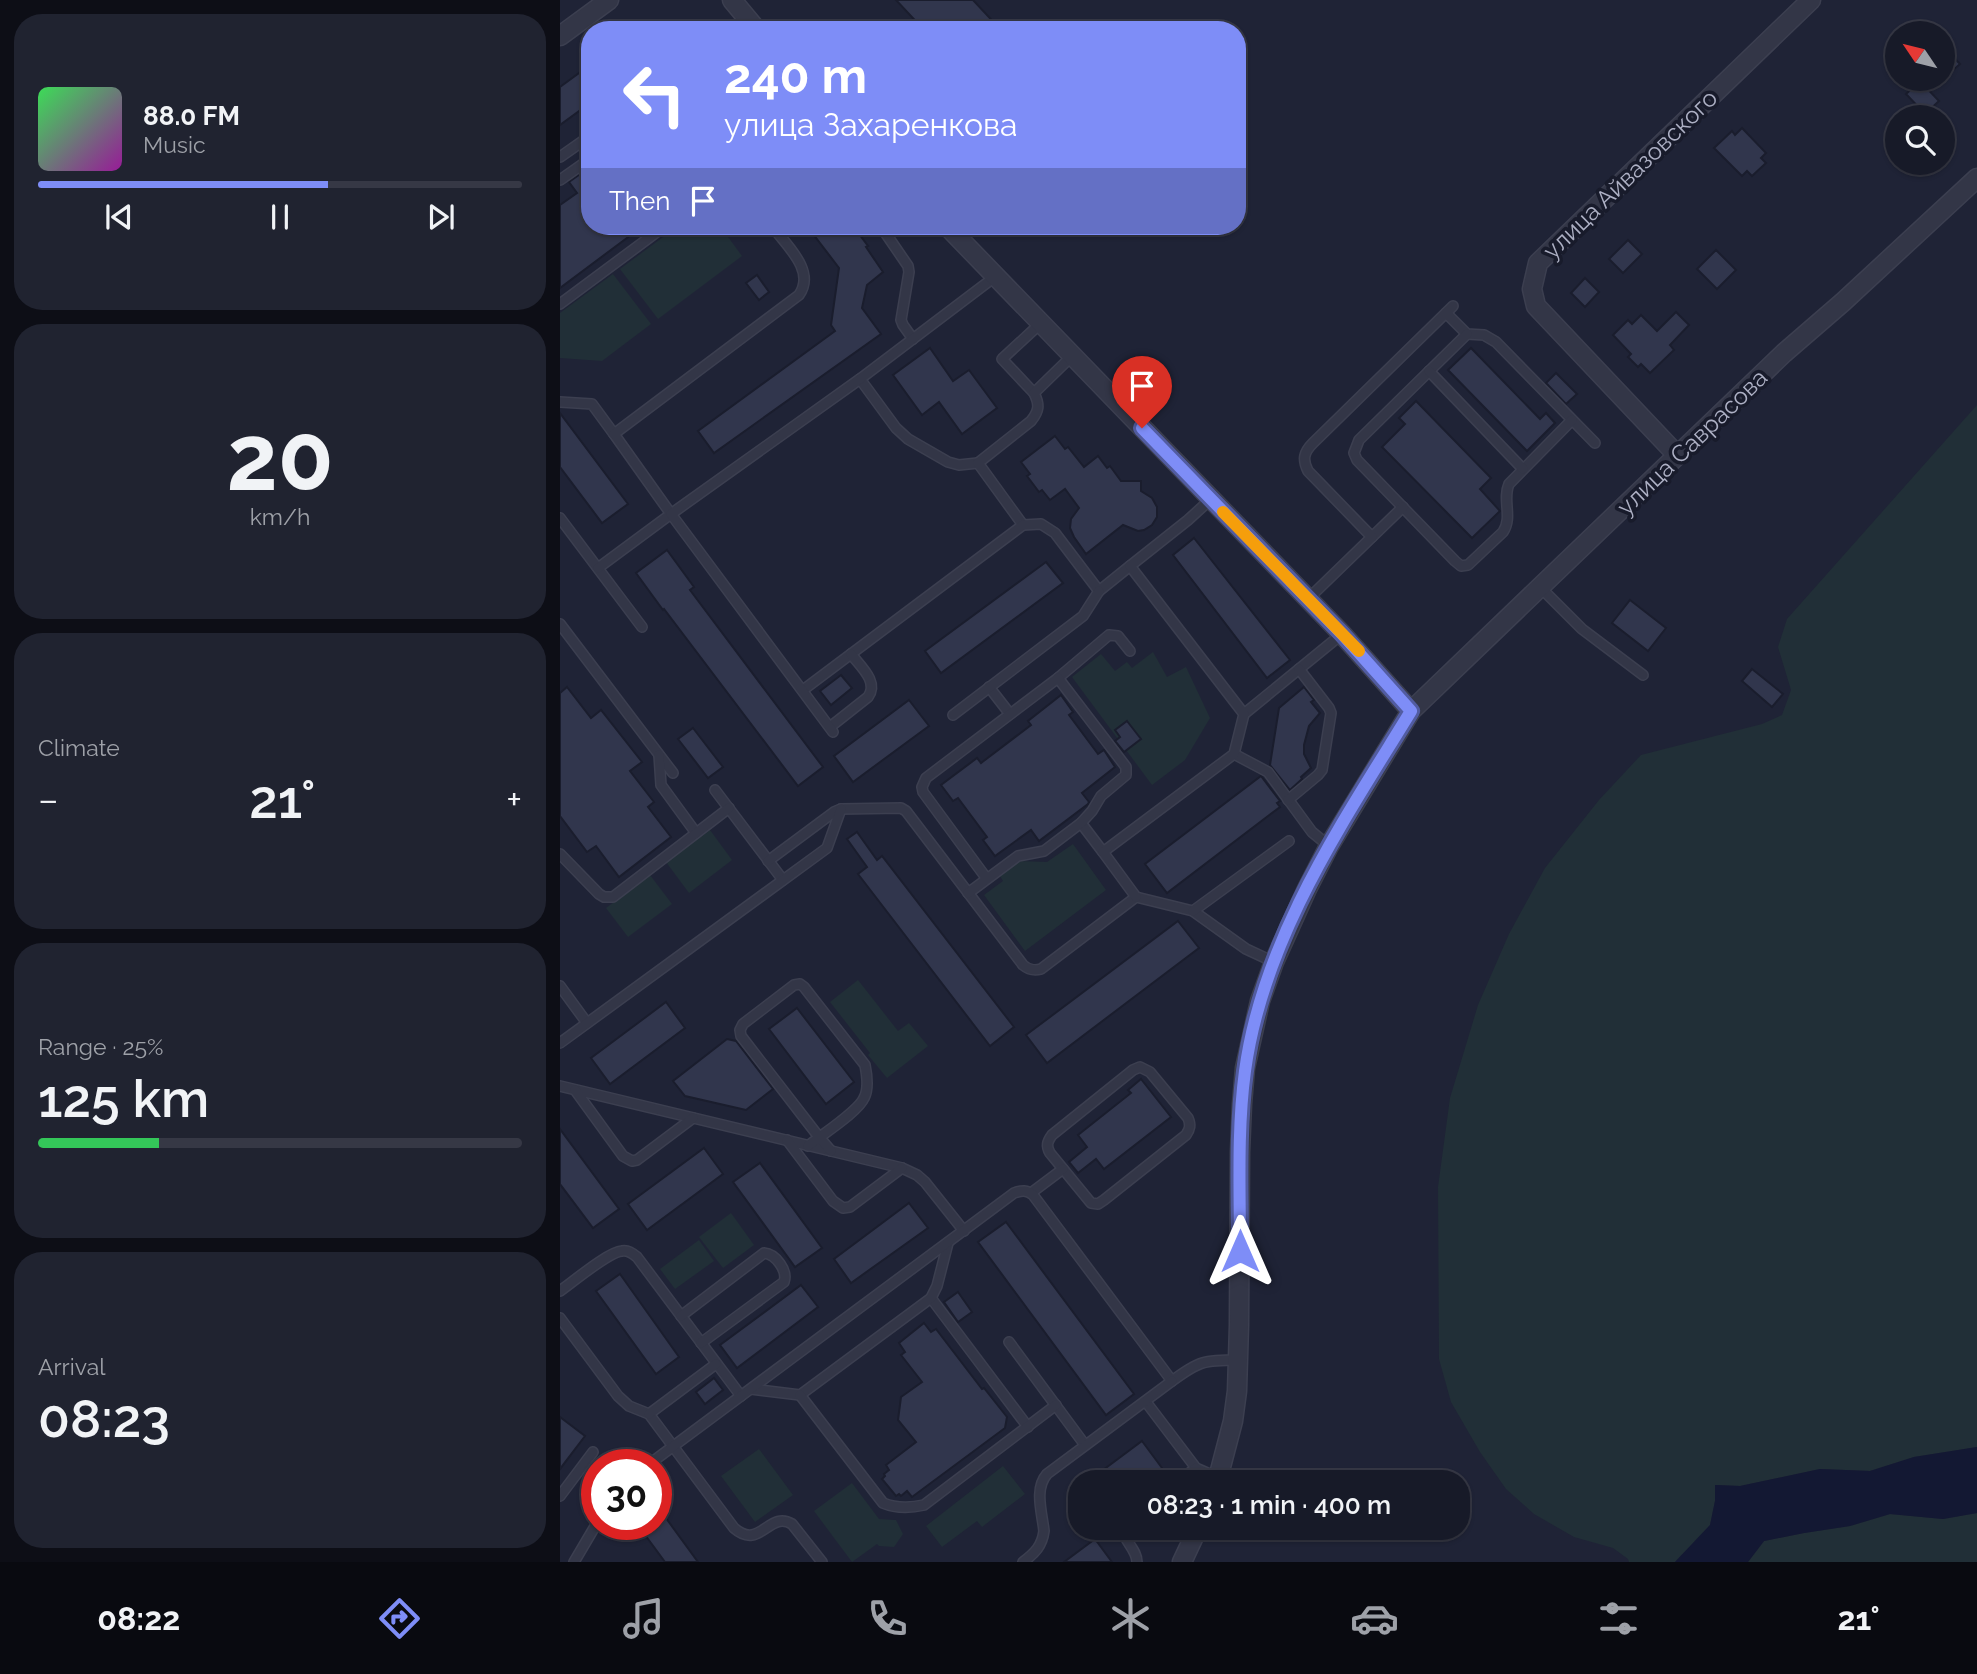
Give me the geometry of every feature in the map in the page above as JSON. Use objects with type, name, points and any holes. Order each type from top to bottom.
[{"type":"street","points":[[560,36],[609,0]]},
{"type":"street","points":[[732,0],[750,21]]},
{"type":"street","name":"улица Айвазовского","points":[[1677,454],[1536,306],[1532,289],[1538,263],[1811,0]]},
{"type":"street","name":"улица Саврасова","points":[[1223,1470],[1233,1421],[1238,1360],[1242,1104],[1245,1068],[1260,1001],[1274,961],[1329,846],[1411,711],[1784,353],[1977,178]]},
{"type":"street","points":[[956,235],[1342,634],[1411,711]]},
{"type":"street","points":[[1182,1562],[1192,1540]]},
{"type":"lane","points":[[560,157],[581,142]]},
{"type":"lane","points":[[560,180],[581,165]]},
{"type":"lane","points":[[560,304],[653,235]]},
{"type":"lane","points":[[614,434],[800,295],[805,287],[806,276],[779,235]]},
{"type":"lane","points":[[887,235],[908,266],[901,320],[913,339]]},
{"type":"lane","points":[[598,568],[860,379],[996,276]]},
{"type":"lane","points":[[1372,537],[1308,471],[1304,456],[1313,443],[1449,310],[1466,334],[1491,338],[1595,443]]},
{"type":"lane","points":[[860,379],[896,428],[908,439],[948,462],[959,465],[978,463],[1037,414],[1038,401],[1034,393],[1002,359],[1041,323]]},
{"type":"lane","points":[[1466,334],[1359,440],[1354,453],[1357,460],[1461,566],[1468,565],[1503,532],[1507,526],[1506,491],[1509,485],[1572,420]]},
{"type":"lane","points":[[1034,393],[1072,356]]},
{"type":"lane","points":[[1429,371],[1523,469]]},
{"type":"lane","points":[[560,402],[592,404],[831,729],[872,691],[872,681],[851,654]]},
{"type":"lane","points":[[978,463],[1023,525]]},
{"type":"lane","points":[[953,715],[1083,616],[1099,591],[1211,499]]},
{"type":"lane","points":[[1308,599],[1403,507]]},
{"type":"lane","points":[[560,518],[642,626]]},
{"type":"lane","points":[[803,690],[1023,525],[1041,524],[1055,533],[1099,591]]},
{"type":"lane","points":[[1130,566],[1244,714]]},
{"type":"lane","points":[[1541,588],[1582,629],[1643,675]]},
{"type":"lane","points":[[560,624],[673,773]]},
{"type":"lane","points":[[1103,852],[1234,754],[1244,714],[1342,634]]},
{"type":"lane","points":[[987,879],[923,792],[926,778],[1058,678],[1109,635],[1118,636],[1130,650]]},
{"type":"lane","points":[[1288,800],[1322,770],[1332,719],[1329,708],[1299,669]]},
{"type":"lane","points":[[968,893],[1018,856],[1044,852],[1082,823],[1101,796],[1123,779],[1127,771],[1058,678]]},
{"type":"lane","points":[[989,687],[1010,714]]},
{"type":"lane","points":[[1234,754],[1268,772],[1312,832],[1329,846]]},
{"type":"lane","points":[[659,755],[661,785],[696,833]]},
{"type":"lane","points":[[715,790],[782,880]]},
{"type":"lane","points":[[560,854],[599,894],[613,897],[729,808]]},
{"type":"lane","points":[[768,861],[841,809],[901,808],[906,811],[1023,965],[1036,971],[1136,897]]},
{"type":"lane","points":[[560,1043],[827,848],[841,809]]},
{"type":"lane","points":[[1082,823],[1136,897],[1193,911],[1246,949],[1274,961]]},
{"type":"lane","points":[[1193,911],[1289,841]]},
{"type":"lane","points":[[808,1146],[819,1137],[856,1108],[863,1100],[867,1074],[864,1065],[800,984],[793,985],[743,1024],[741,1036],[819,1137],[831,1151]]},
{"type":"lane","points":[[560,986],[587,1023]]},
{"type":"lane","points":[[1140,1067],[1150,1072],[1190,1124],[1186,1135],[1098,1204],[1086,1199],[1063,1169],[1047,1147],[1052,1135],[1140,1067]]},
{"type":"lane","points":[[560,1086],[902,1168],[925,1182],[964,1231]]},
{"type":"lane","points":[[575,1090],[627,1160],[637,1160],[693,1118]]},
{"type":"lane","points":[[787,1140],[833,1201],[843,1208],[850,1207],[902,1168]]},
{"type":"lane","points":[[1031,1193],[1063,1169]]},
{"type":"lane","points":[[669,1449],[1020,1191],[1031,1193],[1172,1381]]},
{"type":"lane","points":[[800,1395],[931,1298],[937,1286],[948,1243]]},
{"type":"lane","points":[[560,1292],[610,1255],[619,1250],[629,1251],[637,1257],[741,1396]]},
{"type":"lane","points":[[681,1316],[764,1254],[773,1256],[785,1272],[784,1282],[701,1343]]},
{"type":"lane","points":[[931,1298],[1028,1427]]},
{"type":"lane","points":[[560,1318],[618,1396],[629,1406],[649,1414],[740,1534],[756,1535],[774,1523],[787,1521],[822,1562]]},
{"type":"lane","points":[[1009,1342],[1086,1445]]},
{"type":"lane","points":[[1023,1562],[1035,1553],[1043,1538],[1039,1489],[1047,1474],[1191,1366],[1203,1362],[1238,1360]]},
{"type":"lane","points":[[649,1414],[716,1364]]},
{"type":"lane","points":[[751,1388],[800,1395],[883,1503],[891,1506],[924,1505],[1056,1405]]},
{"type":"lane","points":[[1146,1402],[1200,1470]]},
{"type":"lane","points":[[560,1496],[581,1468]]},
{"type":"lane","points":[[575,1562],[587,1540]]},
{"type":"lane","points":[[1127,1540],[1137,1554],[1137,1562]]},
{"type":"shaded area","points":[[666,235],[727,235],[742,256],[658,319],[620,269]]},
{"type":"shaded area","points":[[613,274],[651,324],[602,361],[560,358],[560,313]]},
{"type":"shaded area","points":[[1977,405],[1977,1447],[1914,1457],[1870,1471],[1820,1469],[1740,1486],[1716,1485],[1710,1525],[1675,1562],[1629,1562],[1613,1548],[1574,1537],[1534,1514],[1506,1489],[1480,1452],[1451,1402],[1439,1359],[1438,1187],[1450,1098],[1478,1005],[1509,934],[1545,868],[1599,800],[1641,755],[1762,724],[1782,715],[1791,690],[1778,647],[1787,619]]},
{"type":"shaded area","points":[[1153,652],[1167,677],[1186,667],[1210,718],[1185,760],[1152,785],[1072,677],[1101,654],[1115,671],[1127,662],[1132,668]]},
{"type":"shaded area","points":[[710,830],[732,860],[689,893],[666,862]]},
{"type":"shaded area","points":[[1073,844],[1106,890],[1025,951],[984,895],[1003,881],[1000,876],[1019,861],[1047,862]]},
{"type":"shaded area","points":[[650,875],[672,904],[628,937],[606,908]]},
{"type":"shaded area","points":[[858,980],[898,1031],[909,1023],[928,1046],[887,1078],[830,1002]]},
{"type":"shaded area","points":[[731,1213],[754,1245],[723,1268],[699,1237]]},
{"type":"shaded area","points":[[699,1240],[714,1261],[675,1289],[660,1269]]},
{"type":"shaded area","points":[[759,1449],[793,1495],[755,1522],[721,1476]]},
{"type":"shaded area","points":[[1003,1466],[1025,1494],[982,1527],[977,1521],[942,1547],[926,1526]]},
{"type":"shaded area","points":[[852,1483],[879,1519],[896,1520],[903,1534],[894,1547],[877,1544],[852,1562],[814,1511]]},
{"type":"shaded area","points":[[1977,1513],[1977,1562],[1748,1562],[1764,1541],[1850,1526],[1890,1514],[1943,1519]]},
{"type":"water","points":[[1977,1447],[1977,1513],[1943,1519],[1890,1514],[1850,1526],[1764,1541],[1748,1562],[1675,1562],[1710,1525],[1715,1485],[1740,1486],[1820,1469],[1870,1471],[1914,1457]]},
{"type":"building","points":[[896,0],[973,0],[993,21],[916,21]]},
{"type":"building","points":[[581,72],[581,110],[560,125],[560,87]]},
{"type":"building","points":[[1909,91],[1930,91],[1939,101],[1935,105],[1916,105],[1906,94]]},
{"type":"building","points":[[1742,128],[1766,153],[1761,158],[1766,163],[1752,176],[1747,171],[1742,176],[1714,148],[1732,131],[1735,135]]},
{"type":"building","points":[[581,173],[581,235],[631,235],[560,288],[560,205],[577,193],[569,182]]},
{"type":"building","points":[[814,235],[860,235],[868,246],[866,247],[883,272],[867,285],[862,308],[881,334],[714,453],[698,431],[835,331],[831,325],[839,268]]},
{"type":"building","points":[[1628,240],[1642,254],[1623,273],[1609,259]]},
{"type":"building","points":[[1716,250],[1736,270],[1717,289],[1697,269]]},
{"type":"building","points":[[757,275],[769,292],[759,300],[746,283]]},
{"type":"building","points":[[1585,278],[1599,292],[1585,307],[1571,293]]},
{"type":"building","points":[[1676,312],[1689,325],[1670,345],[1674,350],[1650,373],[1641,364],[1638,367],[1628,357],[1631,354],[1613,335],[1628,320],[1632,324],[1641,315],[1657,331]]},
{"type":"building","points":[[930,348],[953,381],[969,370],[997,408],[962,434],[939,402],[922,415],[893,375]]},
{"type":"building","points":[[1471,348],[1540,419],[1546,413],[1555,423],[1527,451],[1448,370]]},
{"type":"building","points":[[1556,373],[1577,394],[1566,404],[1546,383]]},
{"type":"building","points":[[1416,401],[1491,478],[1480,489],[1500,511],[1472,538],[1382,447],[1405,424],[1399,418]]},
{"type":"building","points":[[560,413],[628,504],[602,523],[560,467]]},
{"type":"building","points":[[1055,436],[1084,467],[1098,456],[1121,481],[1141,481],[1141,491],[1152,498],[1157,507],[1157,517],[1152,525],[1138,531],[1123,525],[1086,554],[1070,528],[1071,519],[1079,508],[1065,489],[1050,500],[1042,490],[1039,492],[1021,462]]},
{"type":"building","points":[[1194,538],[1290,660],[1267,678],[1173,555]]},
{"type":"building","points":[[667,550],[694,587],[690,590],[823,767],[798,786],[636,573]]},
{"type":"building","points":[[1046,562],[1063,583],[941,673],[925,651]]},
{"type":"building","points":[[1630,600],[1666,628],[1648,651],[1612,623]]},
{"type":"building","points":[[1752,669],[1783,694],[1772,707],[1742,681]]},
{"type":"building","points":[[841,675],[852,688],[831,705],[820,691]]},
{"type":"building","points":[[567,687],[591,718],[601,710],[642,762],[630,771],[654,802],[648,807],[671,837],[619,877],[596,846],[587,852],[560,816],[560,693]]},
{"type":"building","points":[[1304,687],[1320,713],[1309,726],[1304,745],[1304,754],[1311,768],[1290,790],[1270,765],[1279,708]]},
{"type":"building","points":[[1061,695],[1073,712],[1069,715],[1098,754],[1104,750],[1115,767],[1082,793],[1088,804],[1039,841],[1031,830],[995,856],[983,840],[987,837],[958,798],[953,801],[941,785],[977,758],[981,763],[1031,725],[1028,721]]},
{"type":"building","points":[[909,700],[929,726],[853,782],[834,756]]},
{"type":"building","points":[[1127,721],[1141,739],[1124,752],[1115,741],[1120,737],[1115,730]]},
{"type":"building","points":[[693,728],[723,767],[708,778],[678,739]]},
{"type":"building","points":[[1261,776],[1280,801],[1277,803],[1280,807],[1167,893],[1145,864]]},
{"type":"building","points":[[857,832],[877,860],[882,856],[1014,1027],[990,1046],[858,874],[867,867],[847,839]]},
{"type":"building","points":[[1178,921],[1199,948],[1047,1063],[1026,1035]]},
{"type":"building","points":[[666,1002],[685,1028],[610,1084],[591,1058]]},
{"type":"building","points":[[797,1008],[854,1082],[826,1104],[769,1029]]},
{"type":"building","points":[[727,1039],[736,1041],[773,1089],[746,1110],[685,1096],[673,1081]]},
{"type":"building","points":[[1141,1079],[1171,1117],[1104,1169],[1096,1159],[1078,1173],[1069,1162],[1087,1147],[1078,1135],[1131,1093],[1128,1090]]},
{"type":"building","points":[[560,1129],[619,1209],[593,1228],[560,1184]]},
{"type":"building","points":[[704,1148],[723,1174],[647,1230],[628,1204]]},
{"type":"building","points":[[760,1163],[822,1248],[795,1267],[733,1182]]},
{"type":"building","points":[[909,1203],[928,1228],[851,1283],[834,1259]]},
{"type":"building","points":[[1006,1222],[1134,1394],[1106,1415],[978,1242]]},
{"type":"building","points":[[620,1274],[679,1357],[656,1374],[596,1291]]},
{"type":"building","points":[[801,1285],[818,1307],[737,1368],[720,1345]]},
{"type":"building","points":[[958,1292],[972,1312],[958,1322],[944,1302]]},
{"type":"building","points":[[924,1323],[931,1332],[936,1329],[1007,1417],[1005,1428],[912,1497],[907,1491],[896,1496],[882,1479],[889,1470],[886,1465],[916,1442],[898,1420],[901,1397],[922,1382],[901,1355],[905,1352],[899,1343]]},
{"type":"building","points":[[714,1378],[723,1390],[705,1404],[696,1392]]},
{"type":"building","points":[[560,1417],[585,1436],[560,1469]]},
{"type":"building","points":[[1142,1441],[1162,1468],[1159,1470],[1103,1470]]},
{"type":"building","points":[[672,1526],[698,1562],[665,1562],[649,1540],[672,1540]]},
{"type":"building","points":[[1096,1540],[1112,1562],[1064,1562]]},
{"type":"slow traffic","points":[[1223,512],[1359,651]]},
{"type":"route","points":[[1142,428],[1365,658],[1411,711],[1329,846],[1290,924],[1260,1001],[1245,1068],[1242,1104],[1240,1251]]}]
